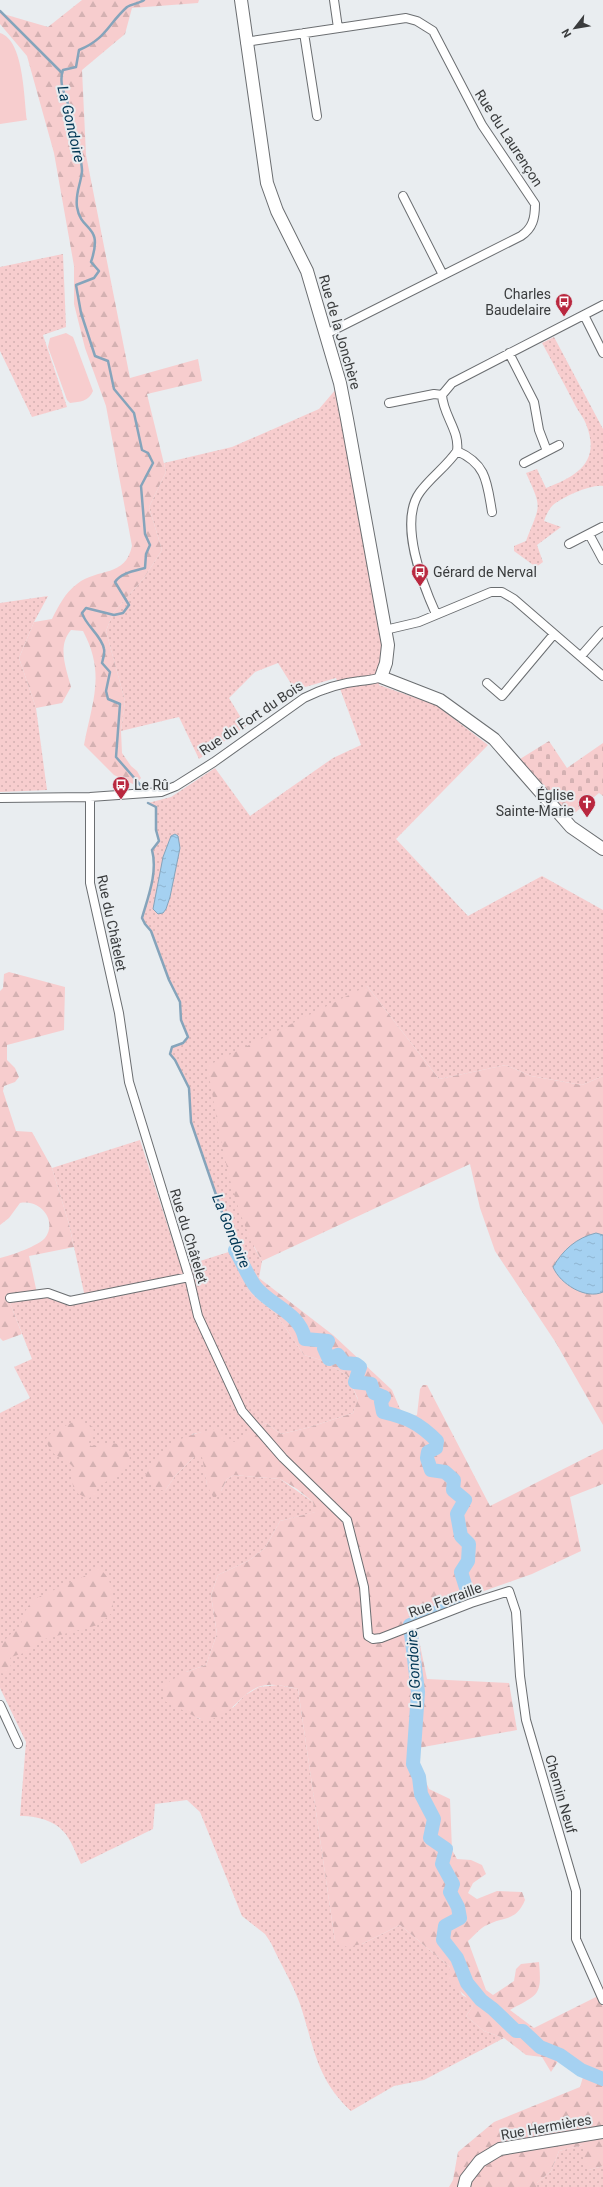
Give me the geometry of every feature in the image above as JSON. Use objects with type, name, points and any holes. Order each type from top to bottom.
[{"type":"street","name":"Rue de la Jonchère","points":[[241,0],[245,42],[267,183],[277,211],[307,271],[326,334],[348,419],[388,645],[386,663],[382,677]]},
{"type":"street","points":[[334,0],[338,28]]},
{"type":"street","name":"Rue du Laurençon","points":[[245,42],[406,18],[426,25],[438,40],[482,125],[535,204],[533,223],[528,231],[326,334]]},
{"type":"street","points":[[304,33],[318,116]]},
{"type":"street","points":[[403,196],[443,275]]},
{"type":"street","points":[[436,614],[424,586],[412,532],[411,516],[420,492],[457,451],[458,444],[443,408],[442,395],[452,383],[603,305]]},
{"type":"street","points":[[584,315],[603,353]]},
{"type":"street","points":[[509,353],[534,402],[539,430],[547,451]]},
{"type":"street","points":[[389,403],[434,394],[442,395]]},
{"type":"street","points":[[524,463],[559,445]]},
{"type":"street","points":[[457,451],[470,456],[485,475],[492,512]]},
{"type":"street","points":[[569,544],[602,527]]},
{"type":"street","points":[[589,534],[603,560]]},
{"type":"street","points":[[385,630],[418,622],[478,596],[491,592],[502,592],[514,599],[582,656],[603,676]]},
{"type":"street","points":[[582,656],[603,631]]},
{"type":"street","points":[[487,683],[502,696],[554,634]]},
{"type":"street","points":[[382,677],[440,700],[490,736],[572,827],[603,849]]},
{"type":"street","name":"Rue du Fort du Bois","points":[[0,798],[90,796],[161,792],[176,786],[214,762],[304,698],[321,690],[338,685],[373,681],[382,677]]},
{"type":"street","name":"Rue du Châtelet","points":[[90,796],[90,883],[119,1013],[129,1082],[189,1277],[202,1326],[242,1411],[283,1458],[347,1520],[364,1587],[367,1607],[368,1636],[373,1639],[381,1638]]},
{"type":"street","points":[[10,1298],[48,1294],[70,1301],[189,1277]]},
{"type":"street","name":"Rue Ferraille","points":[[381,1638],[470,1603],[509,1591]]},
{"type":"street","name":"Chemin Neuf","points":[[509,1591],[516,1612],[520,1676],[526,1720],[576,1891],[576,1939],[603,2000]]},
{"type":"street","points":[[0,1705],[18,1744]]},
{"type":"street","name":"Rue Hermières","points":[[464,2187],[466,2180],[480,2161],[500,2149],[603,2132]]},
{"type":"green space","points":[[82,0],[199,0],[198,3],[132,8],[125,34],[82,70],[86,155],[130,378],[198,359],[202,381],[147,394],[166,472],[149,507],[162,550],[144,578],[113,613],[106,631],[125,701],[121,731],[122,753],[141,778],[135,785],[114,775],[84,745],[93,701],[96,675],[90,646],[83,631],[71,630],[64,643],[65,665],[71,687],[62,703],[36,708],[19,658],[34,622],[52,619],[69,591],[85,579],[110,571],[124,563],[129,556],[132,546],[106,406],[85,348],[74,304],[74,266],[54,153],[27,56],[0,24],[0,13],[48,27]]},
{"type":"green space","points":[[0,33],[8,38],[14,47],[18,58],[27,120],[0,124]]},
{"type":"green space","points":[[63,254],[66,327],[43,335],[67,407],[32,417],[0,351],[0,267]]},
{"type":"green space","points":[[66,333],[73,337],[93,391],[87,399],[70,403],[67,400],[48,347],[50,338]]},
{"type":"green space","points":[[554,337],[603,429],[603,486],[592,487],[577,492],[563,498],[553,505],[544,521],[561,527],[537,545],[543,562],[536,567],[514,551],[514,546],[526,541],[538,507],[535,494],[526,473],[537,469],[546,488],[568,478],[577,472],[584,465],[591,448],[590,437],[585,421],[575,406],[542,343]]},
{"type":"green space","points":[[337,388],[383,632],[383,663],[379,685],[436,705],[488,745],[396,839],[468,916],[542,876],[603,910],[603,1076],[582,1085],[531,1076],[506,1065],[439,1079],[367,986],[254,1247],[262,1261],[259,1278],[245,1271],[246,1289],[276,1314],[304,1355],[321,1360],[347,1375],[358,1400],[353,1413],[307,1428],[281,1434],[266,1423],[234,1443],[215,1430],[192,1434],[165,1491],[175,1476],[194,1457],[203,1457],[207,1485],[221,1491],[227,1479],[234,1475],[280,1479],[313,1502],[316,1512],[280,1521],[265,1548],[248,1561],[218,1575],[211,1595],[217,1634],[206,1665],[186,1672],[184,1710],[200,1719],[234,1707],[244,1696],[259,1687],[278,1685],[298,1689],[335,1941],[362,1944],[400,1925],[450,1967],[462,1995],[470,1999],[473,2006],[466,2016],[484,2031],[504,2038],[424,2080],[394,2086],[351,2111],[339,2099],[323,2074],[313,2048],[297,1996],[271,1943],[265,1934],[242,1916],[200,1812],[187,1800],[155,1804],[153,1829],[81,1864],[66,1834],[59,1827],[43,1819],[31,1816],[20,1816],[26,1742],[0,1688],[0,1413],[30,1398],[14,1367],[32,1359],[10,1303],[45,1297],[68,1305],[86,1302],[69,1224],[52,1168],[140,1140],[181,1267],[235,1250],[191,1122],[189,1088],[175,1060],[170,1054],[172,1047],[183,1043],[188,1037],[181,1020],[180,1002],[169,980],[151,931],[142,918],[153,876],[154,858],[152,850],[159,841],[156,830],[156,807],[148,803],[171,797],[215,768],[250,816],[333,758],[361,745],[336,678],[295,690],[278,663],[255,672],[229,698],[246,726],[199,759],[179,717],[121,731],[125,701],[106,631],[113,613],[144,578],[162,550],[149,507],[166,472],[164,463],[232,447],[319,409]]},
{"type":"green space","points":[[48,596],[34,622],[19,658],[36,708],[47,790],[0,792],[0,603]]},
{"type":"green space","points":[[549,741],[567,768],[603,743],[603,796],[599,793],[571,816],[520,759]]},
{"type":"green space","points":[[9,972],[65,987],[64,1030],[7,1045],[7,1060],[15,1068],[19,1077],[15,1082],[4,1086],[3,1091],[16,1131],[32,1132],[52,1168],[69,1224],[74,1247],[29,1256],[38,1298],[10,1303],[22,1334],[3,1341],[0,1338],[0,1258],[24,1250],[42,1241],[48,1231],[49,1224],[45,1212],[40,1208],[34,1204],[20,1203],[9,1218],[0,1225],[0,991],[3,988],[4,974]]},
{"type":"green space","points":[[367,986],[439,1079],[506,1065],[531,1076],[582,1085],[603,1076],[603,1425],[556,1343],[495,1251],[480,1208],[470,1164],[262,1261],[250,1238],[233,1191],[221,1141],[207,1066]]},
{"type":"green space","points":[[244,1271],[259,1278],[333,1335],[392,1390],[400,1409],[410,1417],[417,1415],[420,1389],[423,1385],[427,1385],[490,1506],[603,1449],[603,1484],[570,1497],[581,1551],[532,1574],[414,1616],[427,1679],[509,1683],[517,1730],[418,1748],[418,1763],[429,1789],[450,1799],[452,1850],[457,1859],[471,1860],[482,1865],[486,1874],[473,1883],[468,1893],[477,1899],[497,1891],[522,1892],[525,1900],[518,1912],[514,1915],[484,1926],[468,1941],[486,1990],[493,1995],[514,1981],[516,1969],[521,1964],[539,1962],[540,1982],[536,1993],[527,2001],[510,2010],[534,2028],[598,1996],[603,2006],[603,2166],[589,2170],[584,2166],[583,2145],[559,2151],[551,2171],[537,2183],[537,2187],[449,2187],[453,2180],[458,2152],[494,2122],[580,2087],[583,2077],[560,2058],[551,2072],[542,2057],[526,2055],[504,2038],[484,2031],[466,2016],[473,2006],[447,1979],[450,1967],[400,1925],[362,1944],[347,1947],[335,1941],[298,1689],[273,1685],[258,1687],[244,1696],[225,1713],[210,1719],[201,1719],[164,1701],[165,1684],[186,1672],[206,1665],[217,1634],[211,1595],[218,1575],[248,1561],[265,1548],[280,1521],[315,1512],[313,1502],[297,1489],[280,1479],[234,1475],[227,1479],[221,1491],[214,1499],[207,1485],[202,1457],[194,1457],[175,1476],[165,1491],[153,1488],[145,1475],[152,1464],[166,1449],[182,1438],[215,1429],[234,1442],[266,1423],[281,1434],[307,1428],[353,1413],[358,1399],[347,1375],[321,1360],[304,1355],[276,1314],[246,1289],[238,1278]]},
{"type":"green space","points":[[77,1420],[93,1427],[94,1433],[88,1441],[91,1446],[110,1443],[119,1444],[127,1451],[130,1458],[127,1466],[119,1476],[100,1485],[95,1489],[95,1495],[89,1498],[78,1494],[75,1491],[72,1479],[73,1467],[65,1460],[54,1454],[48,1446],[46,1439],[51,1433]]},
{"type":"green space","points":[[95,1567],[101,1570],[109,1580],[113,1599],[113,1612],[98,1625],[41,1640],[27,1652],[11,1657],[9,1661],[11,1667],[6,1674],[0,1673],[0,1655],[3,1644],[5,1640],[21,1625],[23,1615],[32,1600],[89,1574]]},
{"type":"green space","points":[[583,2145],[589,2170],[603,2166],[603,2187],[537,2187],[537,2183],[551,2171],[559,2151]]},
{"type":"water","points":[[175,834],[178,836],[180,848],[170,897],[166,909],[163,913],[158,914],[153,909],[163,857],[171,836]]},
{"type":"water","points":[[596,1233],[603,1235],[603,1292],[589,1294],[574,1289],[567,1284],[556,1273],[553,1267],[561,1255],[576,1241]]},
{"type":"waterway","name":"La Gondoire","points":[[143,788],[116,757],[120,704],[108,699],[106,691],[110,672],[102,663],[104,652],[103,644],[82,613],[86,608],[114,615],[123,613],[129,605],[115,582],[124,574],[145,568],[146,554],[150,545],[145,534],[141,486],[153,463],[148,453],[142,450],[134,413],[114,389],[108,361],[95,356],[81,313],[76,285],[94,278],[99,271],[91,262],[95,241],[93,234],[79,215],[77,207],[77,197],[82,166],[61,80],[63,70],[76,67],[79,50],[88,46],[101,36],[127,7],[144,0]]},
{"type":"waterway","points":[[0,11],[62,73]]},
{"type":"waterway","name":"La Gondoire","points":[[148,803],[156,807],[156,830],[159,841],[152,850],[154,858],[153,876],[142,918],[151,931],[169,980],[180,1002],[181,1020],[188,1037],[183,1043],[172,1047],[170,1054],[175,1060],[189,1088],[191,1122],[235,1250]]},
{"type":"waterway","name":"La Gondoire","points":[[235,1250],[255,1286],[261,1293],[291,1315],[302,1330],[305,1339],[328,1341],[324,1348],[329,1359],[338,1355],[344,1363],[356,1364],[360,1367],[355,1382],[371,1384],[374,1393],[384,1397],[381,1402],[383,1412],[419,1425],[437,1441],[436,1448],[428,1452],[427,1458],[431,1470],[445,1472],[454,1480],[453,1490],[465,1500],[457,1514],[461,1536],[469,1544],[468,1561],[461,1572],[469,1597],[410,1625],[418,1692],[413,1764],[419,1777],[421,1794],[434,1819],[430,1838],[446,1849],[442,1864],[453,1884],[450,1892],[458,1907],[460,1918],[445,1926],[443,1940],[457,1958],[467,1983],[481,2000],[493,2009],[516,2031],[523,2031],[540,2047],[560,2055],[581,2070],[603,2079]]},
{"type":"place","name":"Charles Baudelaire","points":[[564,317]]},
{"type":"place","name":"Gérard de Nerval","points":[[420,587]]},
{"type":"place","name":"Le Rû","points":[[121,800]]},
{"type":"place","name":"Église Sainte-Marie","points":[[587,818]]}]
